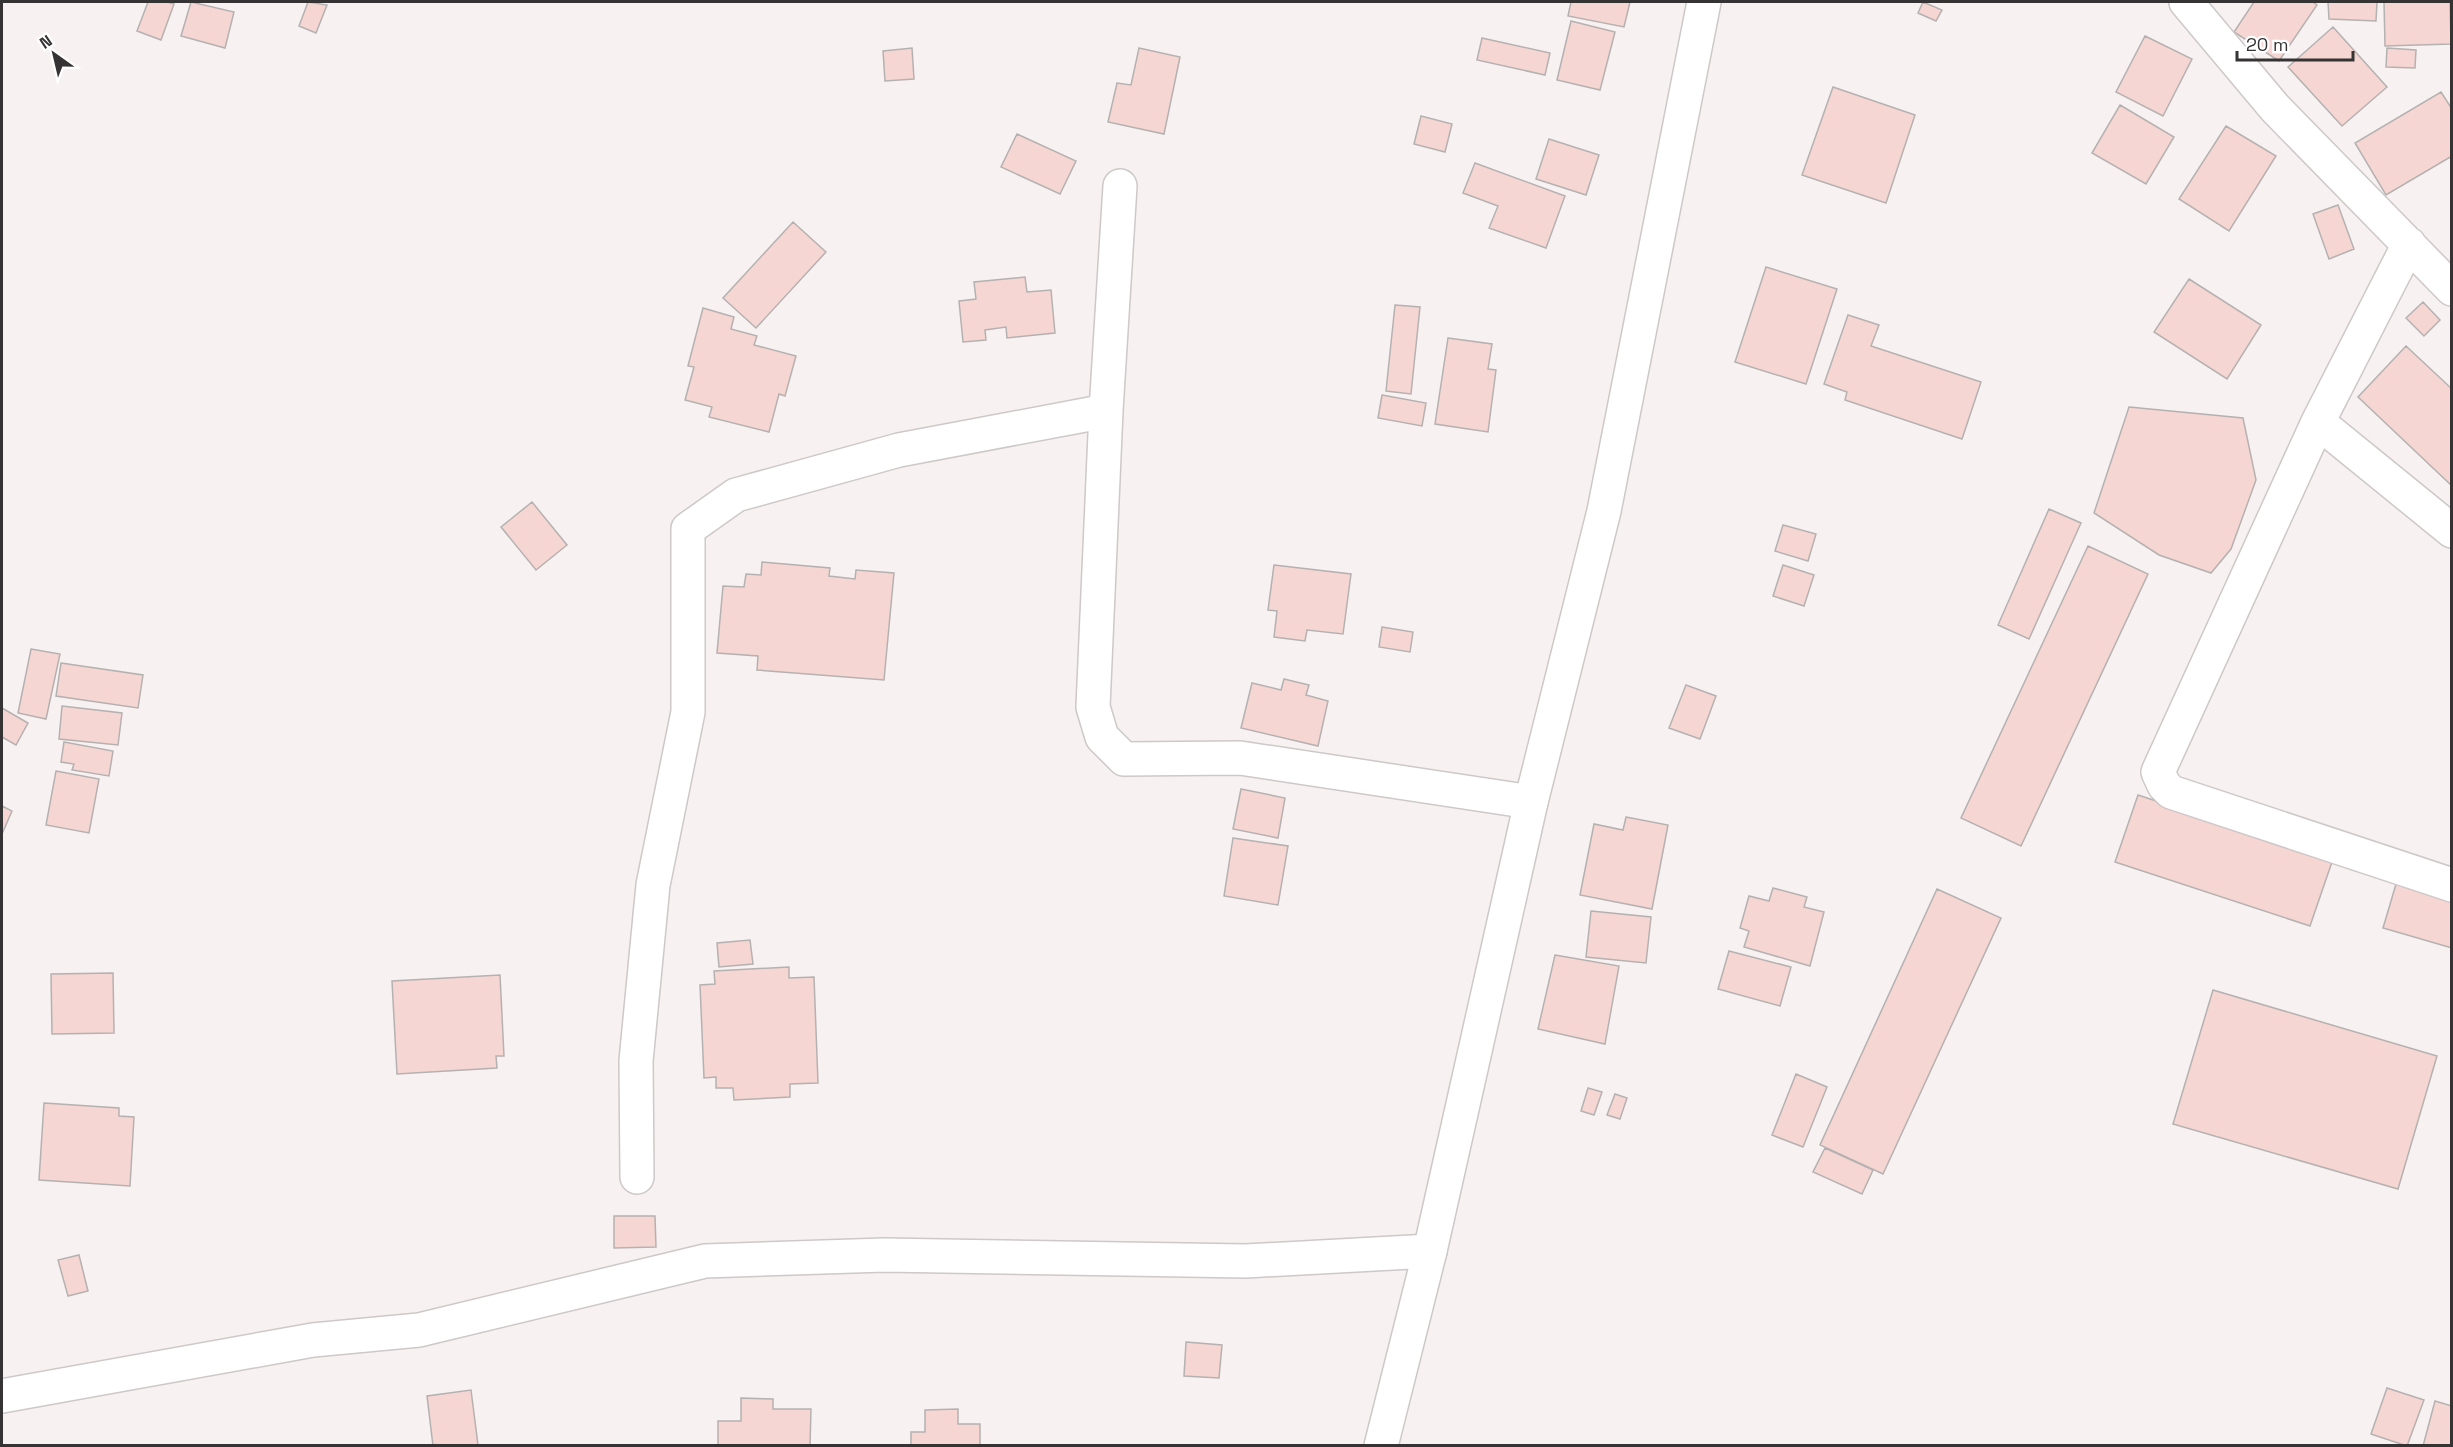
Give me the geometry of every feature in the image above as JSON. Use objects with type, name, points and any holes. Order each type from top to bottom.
[{"type":"street","points":[[1381,1446],[1430,1251],[1531,802],[1604,511],[1704,2]]},
{"type":"street","points":[[2186,2],[2275,108],[2451,289]]},
{"type":"street","points":[[1120,186],[1106,411],[1094,707],[1102,737],[1124,759],[1240,758],[1531,802]]},
{"type":"street","points":[[2409,244],[2318,422],[2158,772],[2164,785],[2171,792],[2451,885]]},
{"type":"street","points":[[637,1177],[636,1061],[653,885],[688,712],[688,529],[736,495],[899,450],[1106,411]]},
{"type":"street","points":[[2318,422],[2451,531]]},
{"type":"street","points":[[2,1396],[313,1340],[419,1330],[705,1261],[884,1255],[1246,1261],[1430,1251]]},
{"type":"building","points":[[148,2],[174,4],[161,40],[137,31]]},
{"type":"building","points":[[191,2],[234,12],[225,48],[181,36]]},
{"type":"building","points":[[308,2],[327,5],[316,33],[299,26]]},
{"type":"building","points":[[1571,2],[1630,2],[1624,27],[1568,16]]},
{"type":"building","points":[[1923,2],[1942,10],[1936,21],[1918,13]]},
{"type":"building","points":[[2254,2],[2313,2],[2317,5],[2279,61],[2234,32]]},
{"type":"building","points":[[2328,2],[2377,2],[2376,21],[2329,19]]},
{"type":"building","points":[[2384,2],[2450,2],[2451,44],[2385,46]]},
{"type":"building","points":[[1571,21],[1615,32],[1600,90],[1557,80]]},
{"type":"building","points":[[2333,27],[2387,87],[2342,126],[2288,67]]},
{"type":"building","points":[[2145,36],[2192,59],[2163,116],[2116,92]]},
{"type":"building","points":[[1482,38],[1550,53],[1545,75],[1477,60]]},
{"type":"building","points":[[912,48],[914,79],[885,81],[883,51]]},
{"type":"building","points":[[1139,48],[1180,57],[1164,134],[1108,122],[1117,83],[1131,85]]},
{"type":"building","points":[[2387,48],[2416,50],[2415,68],[2386,67]]},
{"type":"building","points":[[1833,87],[1915,115],[1886,203],[1802,175]]},
{"type":"building","points":[[2441,92],[2452,109],[2452,156],[2386,195],[2355,143]]},
{"type":"building","points":[[2120,105],[2174,137],[2146,184],[2092,153]]},
{"type":"building","points":[[1421,116],[1452,124],[1445,152],[1414,144]]},
{"type":"building","points":[[2226,126],[2276,156],[2229,231],[2179,199]]},
{"type":"building","points":[[1017,134],[1076,161],[1060,194],[1001,167]]},
{"type":"building","points":[[1549,139],[1599,155],[1586,195],[1536,179]]},
{"type":"building","points":[[1475,163],[1565,196],[1546,248],[1489,228],[1498,206],[1463,193]]},
{"type":"building","points":[[2338,205],[2354,249],[2329,259],[2313,214]]},
{"type":"building","points":[[793,222],[826,252],[756,328],[723,298]]},
{"type":"building","points":[[1766,267],[1837,289],[1806,384],[1735,362]]},
{"type":"building","points":[[1025,277],[1027,292],[1051,290],[1055,333],[1007,338],[1006,327],[985,330],[986,340],[963,342],[959,301],[976,299],[974,282]]},
{"type":"building","points":[[2189,279],[2261,325],[2227,379],[2154,332]]},
{"type":"building","points":[[2423,302],[2440,320],[2424,336],[2406,318]]},
{"type":"building","points":[[1395,305],[1420,307],[1411,394],[1386,391]]},
{"type":"building","points":[[703,308],[734,317],[731,329],[757,336],[754,345],[796,356],[785,396],[779,394],[769,432],[709,417],[712,407],[685,400],[694,367],[688,366]]},
{"type":"building","points":[[1848,315],[1879,325],[1871,346],[1981,382],[1962,439],[1845,400],[1847,392],[1824,384]]},
{"type":"building","points":[[1448,338],[1492,344],[1488,369],[1496,370],[1488,432],[1435,424]]},
{"type":"building","points":[[2406,346],[2452,389],[2452,486],[2358,397]]},
{"type":"building","points":[[1382,395],[1426,403],[1422,426],[1378,418]]},
{"type":"building","points":[[2129,407],[2243,418],[2256,480],[2231,549],[2211,573],[2159,555],[2094,513]]},
{"type":"building","points":[[532,502],[567,545],[536,570],[501,527]]},
{"type":"building","points":[[2049,509],[2081,523],[2029,639],[1998,625]]},
{"type":"building","points":[[1783,525],[1816,534],[1808,561],[1775,551]]},
{"type":"building","points":[[2088,546],[2148,574],[2021,846],[1961,818]]},
{"type":"building","points":[[762,562],[830,568],[829,576],[855,579],[856,570],[894,573],[884,680],[757,670],[758,656],[717,653],[723,586],[744,587],[746,574],[761,575]]},
{"type":"building","points":[[1274,565],[1351,574],[1343,634],[1307,630],[1305,641],[1274,637],[1277,611],[1268,610]]},
{"type":"building","points":[[1783,565],[1814,575],[1804,606],[1773,596]]},
{"type":"building","points":[[1382,627],[1413,632],[1410,652],[1379,647]]},
{"type":"building","points":[[31,649],[60,654],[46,719],[18,713]]},
{"type":"building","points":[[61,663],[143,675],[138,708],[56,696]]},
{"type":"building","points":[[1284,679],[1309,685],[1306,695],[1328,701],[1318,746],[1241,728],[1252,683],[1281,690]]},
{"type":"building","points":[[1686,685],[1716,696],[1700,739],[1669,728]]},
{"type":"building","points":[[62,706],[122,713],[118,745],[59,739]]},
{"type":"building","points":[[2,708],[28,723],[16,745],[2,737]]},
{"type":"building","points":[[64,742],[113,751],[109,776],[72,770],[74,764],[61,762]]},
{"type":"building","points":[[56,771],[99,779],[89,833],[46,825]]},
{"type":"building","points":[[1241,789],[1285,798],[1278,838],[1233,829]]},
{"type":"building","points":[[2138,795],[2333,859],[2310,926],[2115,862]]},
{"type":"building","points":[[2,806],[12,811],[2,834]]},
{"type":"building","points":[[1626,817],[1668,825],[1652,909],[1580,895],[1594,824],[1623,830]]},
{"type":"building","points":[[1233,838],[1288,846],[1278,905],[1224,896]]},
{"type":"building","points":[[2399,874],[2452,889],[2452,948],[2383,928]]},
{"type":"building","points":[[1773,888],[1807,897],[1804,907],[1824,912],[1810,966],[1744,947],[1749,931],[1740,928],[1749,896],[1769,901]]},
{"type":"building","points":[[1937,889],[2001,918],[1883,1174],[1820,1145]]},
{"type":"building","points":[[1591,911],[1651,917],[1646,963],[1586,957]]},
{"type":"building","points":[[750,940],[753,964],[719,967],[717,943]]},
{"type":"building","points":[[1729,951],[1791,967],[1780,1006],[1718,989]]},
{"type":"building","points":[[1555,955],[1619,966],[1605,1044],[1538,1029]]},
{"type":"building","points":[[789,967],[789,978],[814,977],[818,1083],[790,1084],[790,1097],[734,1100],[733,1088],[716,1088],[716,1077],[704,1078],[700,985],[715,984],[714,971]]},
{"type":"building","points":[[113,973],[114,1033],[52,1034],[51,974]]},
{"type":"building","points":[[500,975],[504,1056],[496,1056],[497,1068],[397,1074],[392,981]]},
{"type":"building","points":[[2213,990],[2437,1056],[2398,1189],[2173,1124]]},
{"type":"building","points":[[1796,1074],[1827,1087],[1803,1147],[1772,1135]]},
{"type":"building","points":[[1588,1088],[1602,1092],[1594,1115],[1581,1111]]},
{"type":"building","points":[[1615,1094],[1627,1098],[1620,1119],[1607,1115]]},
{"type":"building","points":[[44,1103],[119,1108],[119,1116],[134,1117],[130,1186],[39,1180]]},
{"type":"building","points":[[1825,1148],[1873,1170],[1862,1194],[1813,1172]]},
{"type":"building","points":[[614,1216],[655,1216],[656,1247],[614,1248]]},
{"type":"building","points":[[79,1255],[88,1291],[68,1296],[58,1260]]},
{"type":"building","points":[[1186,1342],[1222,1345],[1219,1378],[1184,1376]]},
{"type":"building","points":[[2387,1388],[2424,1400],[2407,1446],[2371,1434]]},
{"type":"building","points":[[471,1390],[478,1445],[433,1446],[427,1396]]},
{"type":"building","points":[[741,1398],[773,1399],[773,1409],[811,1409],[810,1446],[718,1446],[718,1421],[741,1421]]},
{"type":"building","points":[[2435,1401],[2452,1406],[2452,1446],[2423,1446]]},
{"type":"building","points":[[958,1409],[958,1424],[980,1424],[980,1446],[911,1446],[911,1432],[925,1432],[925,1410]]}]
